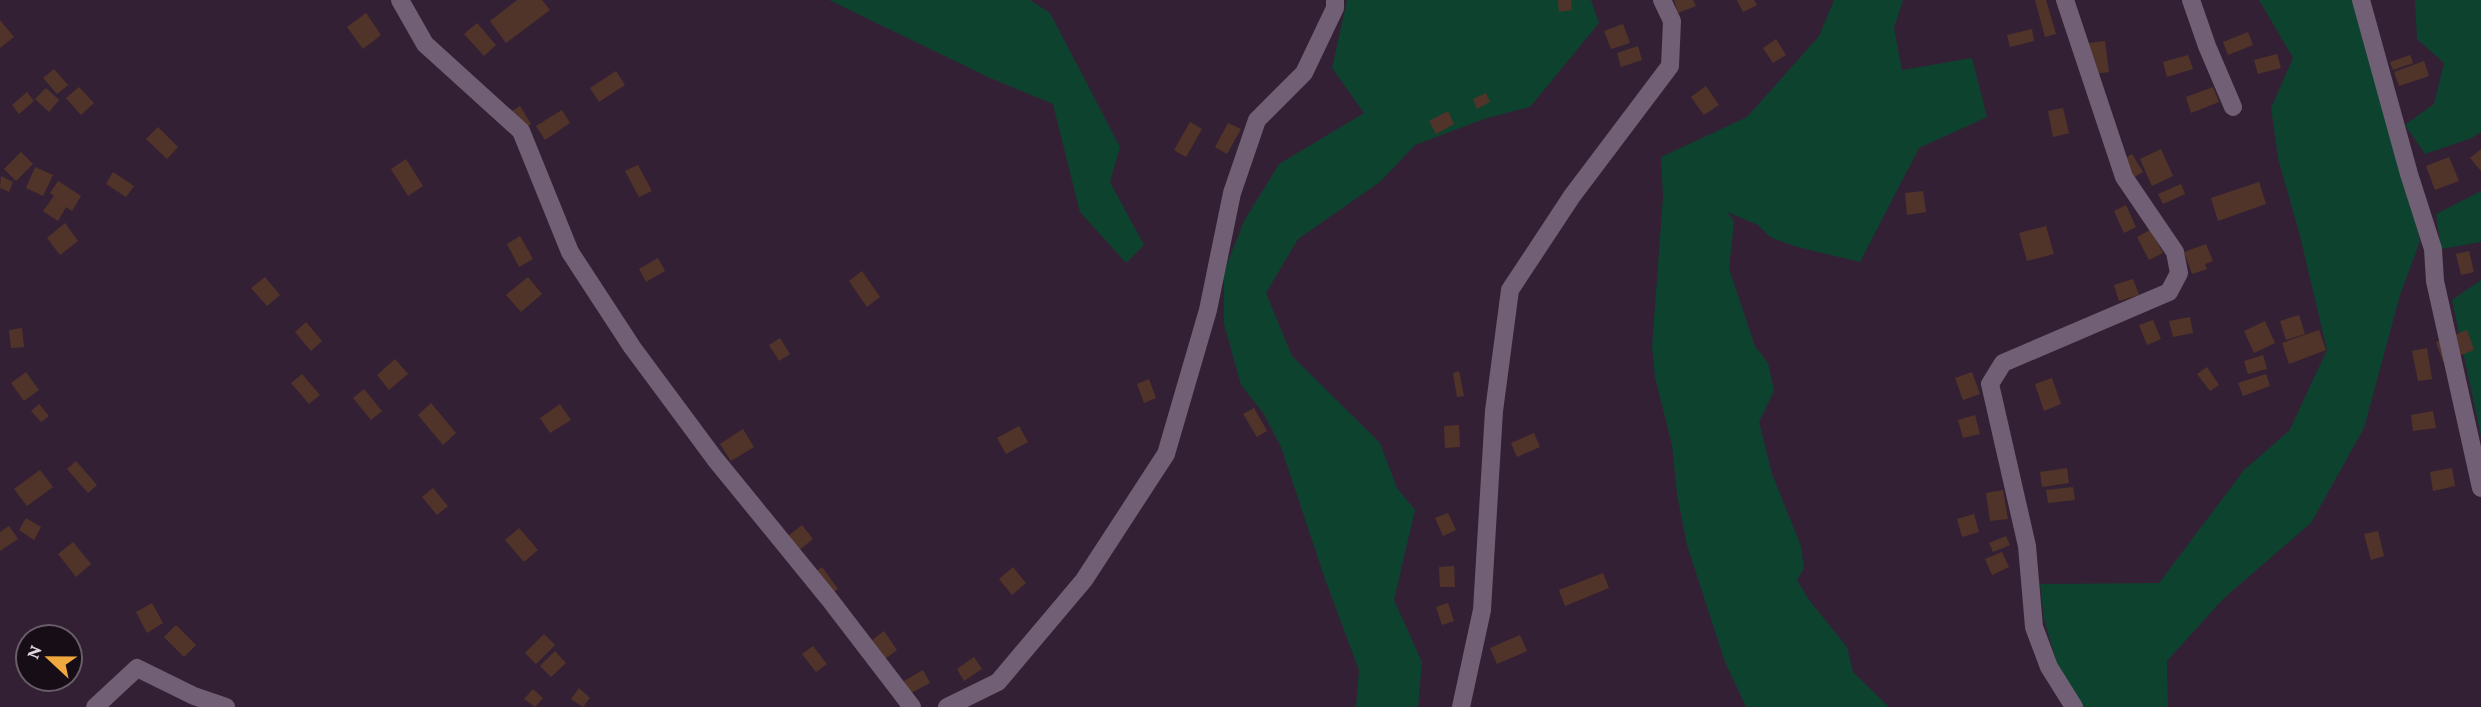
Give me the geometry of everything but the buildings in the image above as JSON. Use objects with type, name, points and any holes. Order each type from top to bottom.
[{"type":"street","points":[[400,0],[425,44],[521,131],[570,252],[632,347],[715,459],[830,600],[912,707]]},
{"type":"street","points":[[947,707],[998,682],[1084,580],[1166,454],[1209,310],[1232,192],[1257,120],[1304,73],[1335,8],[1335,0]]},
{"type":"street","points":[[1461,707],[1482,610],[1494,411],[1510,290],[1572,196],[1670,66],[1672,21],[1662,0]]},
{"type":"street","points":[[2065,0],[2124,177],[2175,252],[2179,273],[2169,292],[2003,363],[1990,384],[2027,546],[2034,627],[2049,667],[2074,707]]},
{"type":"street","points":[[2191,0],[2233,107]]},
{"type":"street","points":[[2361,0],[2409,174],[2433,249],[2435,281],[2481,488]]},
{"type":"street","points":[[95,707],[137,668],[194,696],[226,707]]},
{"type":"green space","points":[[829,0],[1030,0],[1050,13],[1120,147],[1110,182],[1144,245],[1126,263],[1080,212],[1053,104],[990,78]]},
{"type":"green space","points":[[1347,0],[1591,0],[1599,23],[1530,107],[1487,118],[1415,145],[1380,182],[1298,239],[1266,293],[1292,356],[1380,443],[1397,488],[1415,510],[1394,600],[1422,662],[1418,707],[1356,707],[1359,670],[1281,447],[1264,414],[1241,385],[1224,324],[1224,271],[1244,221],[1279,164],[1364,113],[1332,68]]},
{"type":"green space","points":[[1834,0],[1903,0],[1894,28],[1902,70],[1972,58],[1987,117],[1919,148],[1860,262],[1797,247],[1770,237],[1758,225],[1727,212],[1734,221],[1729,269],[1755,346],[1768,363],[1774,391],[1759,422],[1772,474],[1801,546],[1804,568],[1797,580],[1809,600],[1847,647],[1853,672],[1889,707],[1746,707],[1725,662],[1687,545],[1677,494],[1672,445],[1655,377],[1652,347],[1663,197],[1661,157],[1747,117],[1819,36]]},
{"type":"green space","points":[[2259,0],[2353,0],[2388,113],[2420,241],[2400,295],[2364,428],[2311,523],[2223,599],[2167,661],[2168,707],[2081,707],[2057,664],[2044,619],[2040,584],[2159,583],[2244,470],[2289,431],[2327,350],[2278,158],[2271,108],[2293,58]]},
{"type":"green space","points":[[2415,0],[2481,0],[2481,132],[2472,138],[2425,154],[2405,125],[2434,104],[2444,63],[2417,39]]},
{"type":"green space","points":[[2481,191],[2481,242],[2441,249],[2436,214]]},
{"type":"green space","points":[[2481,280],[2481,436],[2452,300]]}]
